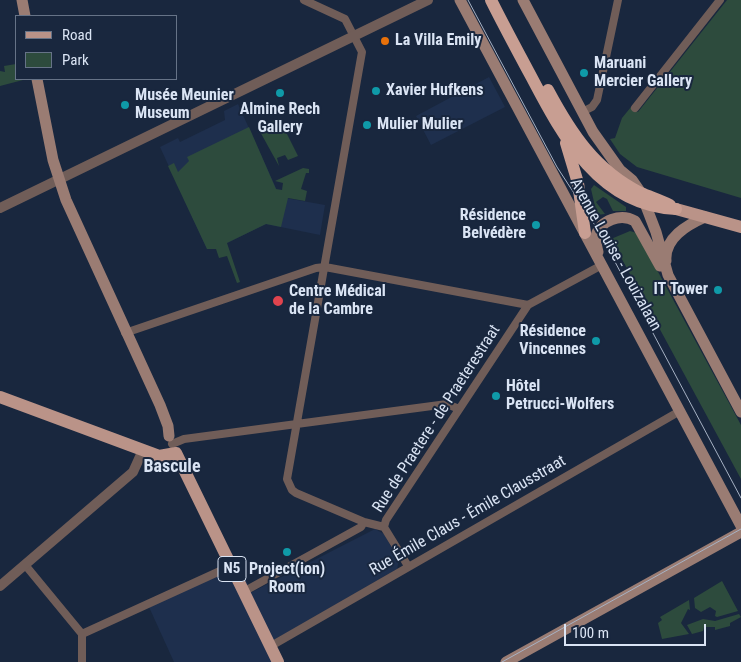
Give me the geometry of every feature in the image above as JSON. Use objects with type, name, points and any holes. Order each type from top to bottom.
[{"type":"highway","name":"Avenue Louise - Louizalaan","points":[[490,0],[564,136],[578,155],[624,194],[676,208]]},
{"type":"highway","name":"Avenue Louise - Louizalaan","points":[[500,0],[578,141],[643,199]]},
{"type":"highway","points":[[564,136],[578,183],[585,233]]},
{"type":"main road","points":[[22,0],[25,15]]},
{"type":"main road","name":"Avenue Louise - Louizalaan","points":[[460,0],[741,526]]},
{"type":"main road","name":"Avenue Louise - Louizalaan","points":[[523,0],[582,112],[620,170],[632,180],[643,199],[668,275],[741,412]]},
{"type":"main road","points":[[0,397],[159,456],[172,444],[162,428],[156,412],[155,398],[66,200],[36,80]]},
{"type":"main road","points":[[676,208],[741,227]]},
{"type":"main road","points":[[668,275],[666,257],[668,247],[685,227],[705,217]]},
{"type":"main road","points":[[600,262],[595,239],[600,227],[609,220],[630,218],[635,221],[660,266],[668,275]]},
{"type":"main road","name":"N5","points":[[172,444],[278,662]]},
{"type":"main road","points":[[506,662],[741,532]]},
{"type":"street","points":[[304,0],[345,19],[362,52],[288,479],[292,490],[364,522],[384,527],[408,566]]},
{"type":"street","points":[[0,208],[428,0]]},
{"type":"street","points":[[582,112],[592,107],[597,100],[618,0]]},
{"type":"street","points":[[635,108],[720,0]]},
{"type":"street","points":[[125,333],[310,268],[325,267],[528,305],[600,262]]},
{"type":"street","name":"Rue de Praetere - de Praeterestraat","points":[[384,527],[386,520],[528,305]]},
{"type":"street","points":[[172,444],[184,440],[298,423],[447,404],[459,409]]},
{"type":"street","name":"Rue Émile Claus - Émile Clausstraat","points":[[271,646],[680,411]]},
{"type":"street","points":[[0,586],[26,566],[131,474],[143,450]]},
{"type":"street","name":"Rue de Praetere - de Praeterestraat","points":[[243,592],[361,527],[364,522]]},
{"type":"street","points":[[26,566],[82,634],[82,662]]},
{"type":"street","points":[[82,634],[231,566]]},
{"type":"shaded area","points":[[489,77],[505,107],[431,145],[416,116]]},
{"type":"shaded area","points":[[238,104],[280,197],[325,205],[320,235],[266,224],[227,243],[207,249],[160,147],[178,138],[180,142],[225,120],[224,111]]},
{"type":"shaded area","points":[[375,529],[384,534],[399,560],[397,569],[274,640],[272,662],[174,662],[149,607],[239,566],[252,592]]},
{"type":"green space","points":[[727,0],[741,0],[741,198],[637,167],[620,154],[610,139],[615,138],[622,118],[631,107],[638,112]]},
{"type":"green space","points":[[15,64],[15,80],[23,80],[0,86],[0,71],[5,72],[4,66]]},
{"type":"green space","points":[[279,118],[298,156],[288,160],[285,155],[277,158],[279,166],[258,128]]},
{"type":"green space","points":[[249,127],[276,189],[282,190],[283,183],[275,181],[303,168],[309,169],[309,173],[306,173],[301,189],[307,191],[305,201],[288,198],[281,227],[266,224],[227,243],[240,282],[237,283],[227,256],[219,258],[216,249],[207,249],[168,166],[174,163],[178,172],[189,161],[187,157]]},
{"type":"green space","points":[[594,185],[626,207],[626,211],[613,211],[607,199],[603,197],[596,202],[605,214],[597,215],[591,189]]},
{"type":"green space","points":[[630,231],[637,233],[741,425],[741,479],[611,239]]},
{"type":"green space","points":[[722,581],[738,611],[717,617],[715,616],[716,611],[710,607],[701,612],[695,608],[694,598]]},
{"type":"green space","points":[[689,600],[690,610],[688,609],[681,623],[689,634],[662,639],[658,623],[662,620],[660,617]]},
{"type":"green space","points":[[739,614],[741,617],[730,623],[730,626],[715,630],[715,627],[704,627],[703,631],[692,634],[687,625],[703,619],[715,621]]},
{"type":"tram line","points":[[468,0],[557,167],[598,230],[741,498]]},
{"type":"tram line","points":[[502,662],[741,529]]},
{"type":"place","name":"La Villa Emily","points":[[385,41]]},
{"type":"place","name":"Maruani Mercier Gallery","points":[[584,73]]},
{"type":"place","name":"Xavier Hufkens","points":[[376,91]]},
{"type":"place","name":"Almine Rech Gallery","points":[[280,93]]},
{"type":"place","name":"Musée Meunier Museum","points":[[125,105]]},
{"type":"place","name":"Mulier Mulier","points":[[367,125]]},
{"type":"place","name":"Résidence Belvédère","points":[[536,225]]},
{"type":"place","name":"IT Tower","points":[[718,290]]},
{"type":"place","name":"Centre Médical de la Cambre","points":[[278,301]]},
{"type":"place","name":"Résidence Vincennes","points":[[596,341]]},
{"type":"place","name":"Hôtel Petrucci-Wolfers","points":[[496,396]]},
{"type":"place","name":"Project(ion) Room","points":[[287,552]]},
{"type":"district","name":"Bascule","points":[[172,467]]}]
